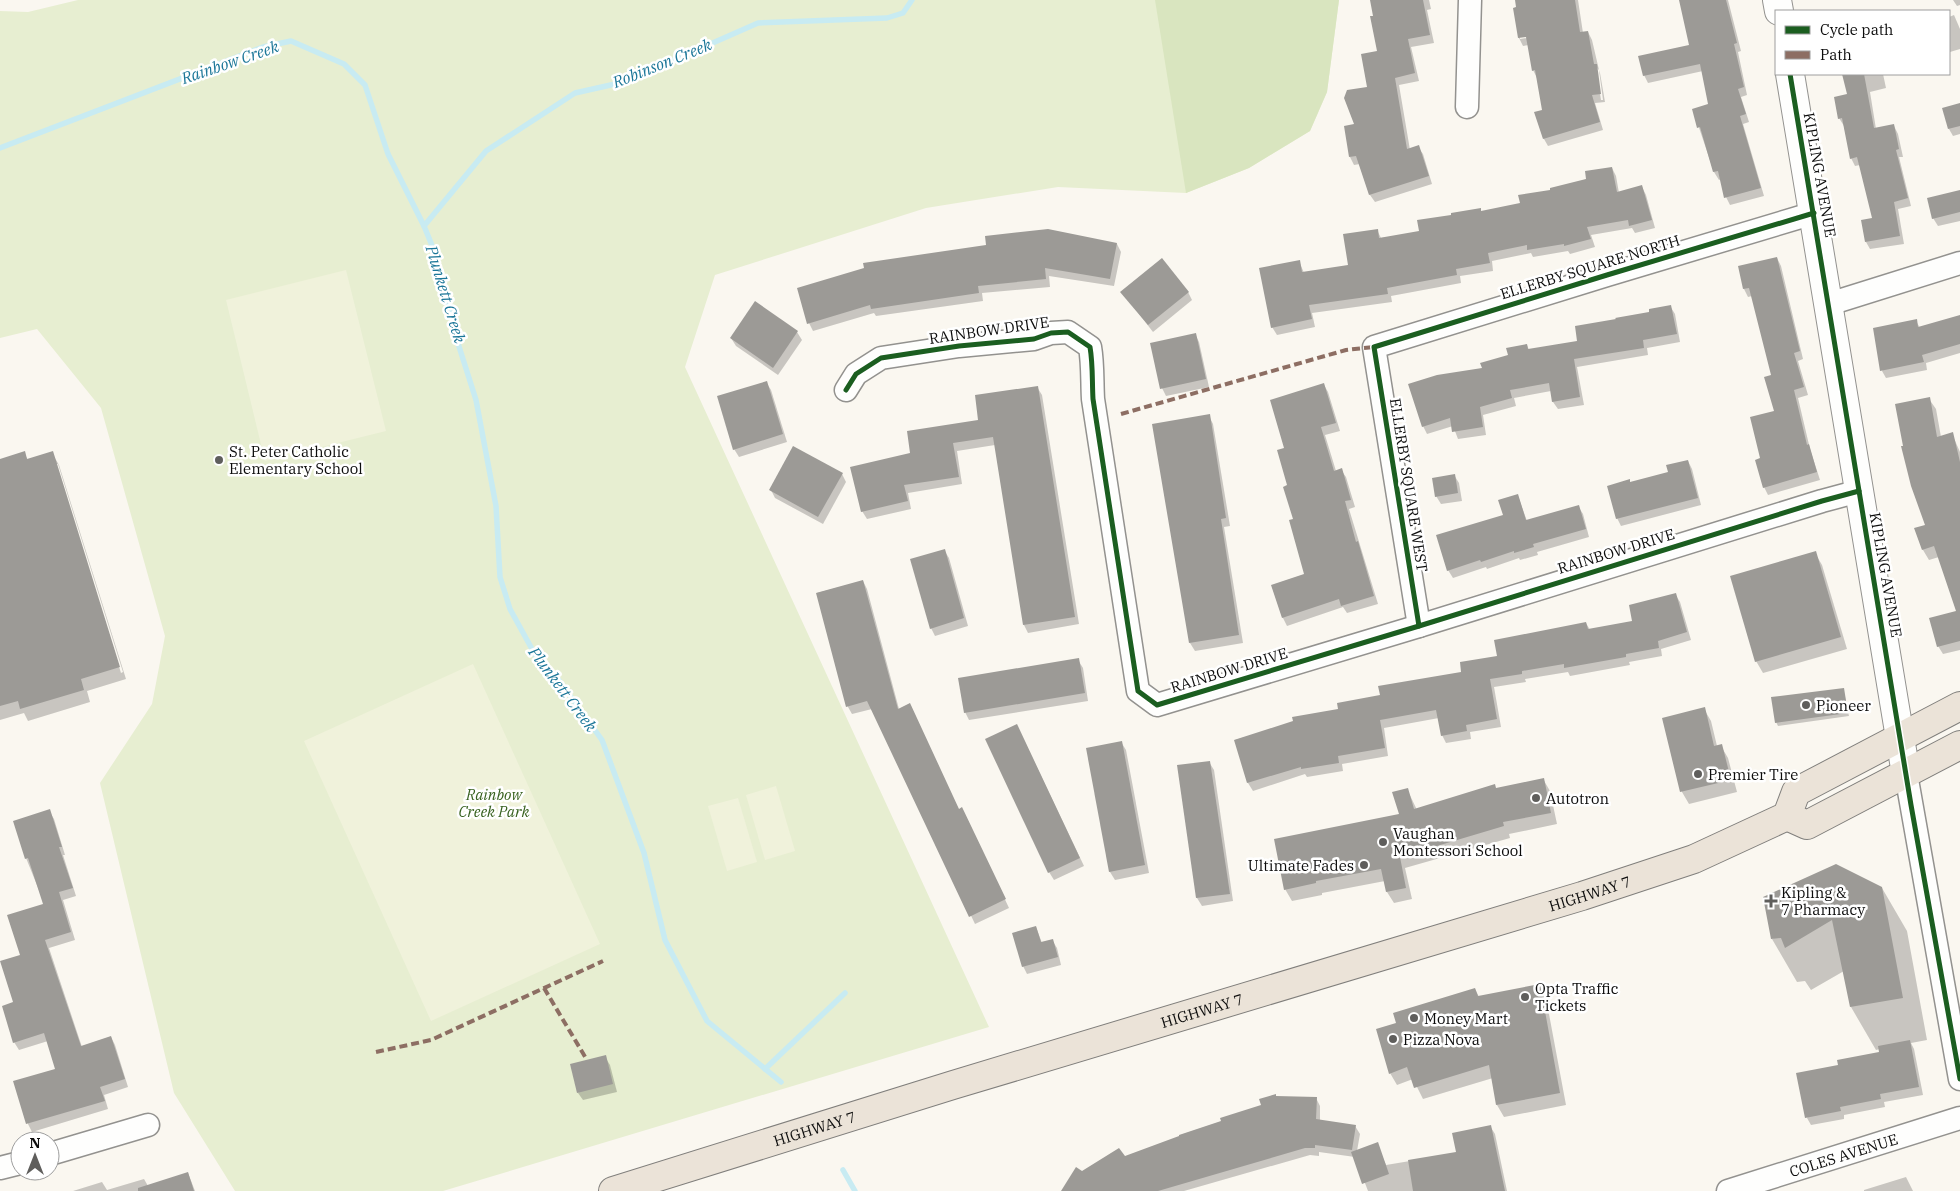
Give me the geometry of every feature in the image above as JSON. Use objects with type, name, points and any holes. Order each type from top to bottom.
[{"type":"main road","points":[[1960,706],[1796,792],[1787,816],[1807,825],[1960,745]]},
{"type":"main road","name":"HIGHWAY 7","points":[[613,1191],[953,1085],[1635,879],[1694,859],[1787,816]]},
{"type":"street","points":[[1467,108],[1470,0]]},
{"type":"street","name":"KIPLING AVENUE","points":[[1790,75],[1906,774],[1960,1079]]},
{"type":"street","name":"ELLERBY SQUARE NORTH","points":[[1374,347],[1607,274],[1814,214]]},
{"type":"street","points":[[1829,304],[1960,263]]},
{"type":"street","name":"RAINBOW DRIVE","points":[[846,390],[856,374],[882,358],[958,346],[1027,340],[1051,333],[1068,332],[1090,347],[1093,362],[1091,374],[1093,399],[1138,691],[1157,704],[1859,491]]},
{"type":"street","name":"ELLERBY SQUARE WEST","points":[[1374,347],[1419,626]]},
{"type":"street","name":"COLES AVENUE","points":[[1728,1191],[1960,1118]]},
{"type":"street","points":[[60,1151],[148,1125]]},
{"type":"green space","name":"Rainbow Creek Park","points":[[78,0],[1339,0],[1327,92],[1310,131],[1249,168],[1186,193],[1058,187],[926,208],[715,275],[685,367],[989,1027],[443,1191],[235,1191],[174,1093],[100,783],[152,704],[165,636],[101,408],[37,329],[0,338],[0,11],[28,12]]},
{"type":"green space","points":[[1155,0],[1339,0],[1327,92],[1310,131],[1249,168],[1186,193]]},
{"type":"green space","points":[[346,270],[386,431],[265,461],[226,300]]},
{"type":"green space","points":[[473,664],[600,944],[431,1021],[304,741]]},
{"type":"green space","points":[[776,786],[795,851],[765,860],[746,795]]},
{"type":"green space","points":[[738,798],[757,862],[727,871],[708,806]]},
{"type":"building","points":[[1370,0],[1423,0],[1430,35],[1408,39],[1415,73],[1395,78],[1407,149],[1419,145],[1429,176],[1369,195],[1356,156],[1349,157],[1344,126],[1354,124],[1344,98],[1347,90],[1367,87],[1361,54],[1377,51],[1370,16],[1373,16]]},
{"type":"building","points":[[1515,0],[1575,0],[1580,32],[1588,31],[1594,64],[1597,64],[1601,94],[1592,95],[1600,122],[1543,139],[1534,112],[1542,110],[1535,70],[1532,71],[1526,37],[1518,38],[1513,8],[1516,7]]},
{"type":"building","points":[[1679,0],[1726,0],[1737,43],[1734,44],[1744,87],[1738,89],[1746,114],[1740,116],[1761,188],[1724,198],[1718,171],[1713,172],[1700,127],[1697,128],[1692,109],[1708,104],[1700,64],[1643,76],[1638,56],[1689,45]]},
{"type":"building","points":[[1842,75],[1864,75],[1874,128],[1894,124],[1899,149],[1896,150],[1908,198],[1894,202],[1900,236],[1865,242],[1861,220],[1872,218],[1857,157],[1850,159],[1842,118],[1838,119],[1834,97],[1847,94]]},
{"type":"building","points":[[1960,103],[1960,126],[1948,129],[1942,108]]},
{"type":"building","points":[[1612,167],[1617,192],[1642,185],[1652,220],[1629,226],[1628,220],[1587,227],[1591,239],[1564,246],[1564,244],[1527,250],[1527,245],[1488,253],[1490,263],[1456,269],[1457,275],[1387,288],[1388,294],[1309,305],[1312,319],[1271,328],[1259,268],[1300,260],[1302,272],[1348,265],[1343,234],[1378,229],[1379,238],[1419,231],[1417,220],[1481,208],[1481,211],[1520,203],[1518,195],[1550,190],[1550,188],[1586,179],[1585,171]]},
{"type":"building","points":[[1960,190],[1960,212],[1932,219],[1927,198]]},
{"type":"building","points":[[1048,229],[1117,243],[1110,279],[1045,268],[1046,279],[978,286],[979,293],[871,309],[870,305],[807,324],[797,288],[864,268],[863,263],[986,245],[985,236]]},
{"type":"building","points":[[1777,257],[1800,351],[1794,353],[1804,387],[1794,390],[1807,445],[1809,444],[1817,472],[1763,488],[1755,460],[1760,458],[1750,417],[1774,411],[1764,377],[1771,375],[1749,288],[1743,289],[1738,266]]},
{"type":"building","points":[[1162,258],[1189,292],[1148,325],[1120,292]]},
{"type":"building","points":[[755,301],[798,331],[773,368],[730,338]]},
{"type":"building","points":[[1671,305],[1677,334],[1643,340],[1644,348],[1574,359],[1580,397],[1552,402],[1549,383],[1510,390],[1512,398],[1480,407],[1483,427],[1452,432],[1450,418],[1422,427],[1408,384],[1437,375],[1482,368],[1480,363],[1508,355],[1506,348],[1527,344],[1528,349],[1577,341],[1575,326],[1649,312],[1649,309]]},
{"type":"building","points":[[1960,315],[1960,344],[1922,355],[1924,362],[1880,371],[1873,328],[1917,319],[1918,327]]},
{"type":"building","points":[[1196,333],[1206,379],[1160,389],[1150,343]]},
{"type":"building","points":[[767,381],[783,434],[733,450],[717,396]]},
{"type":"building","points":[[1324,383],[1336,423],[1321,427],[1334,471],[1342,468],[1351,500],[1345,501],[1374,596],[1341,606],[1339,599],[1282,618],[1271,585],[1304,574],[1289,520],[1293,519],[1283,487],[1287,485],[1277,450],[1284,448],[1270,400]]},
{"type":"building","points":[[1038,386],[1075,617],[1023,625],[993,437],[953,443],[959,477],[904,485],[908,501],[861,512],[850,467],[910,453],[907,431],[978,420],[975,395]]},
{"type":"building","points":[[1930,397],[1937,437],[1953,432],[1960,462],[1960,641],[1937,647],[1929,618],[1956,611],[1934,546],[1922,550],[1914,528],[1925,525],[1911,486],[1901,446],[1903,446],[1895,404]]},
{"type":"building","points":[[1210,414],[1226,518],[1221,519],[1239,635],[1189,643],[1152,424]]},
{"type":"building","points":[[793,446],[843,473],[818,517],[769,490]]},
{"type":"building","points":[[25,451],[27,459],[53,451],[120,667],[81,679],[84,690],[20,709],[18,701],[0,706],[0,459]]},
{"type":"building","points":[[1688,460],[1698,498],[1616,519],[1607,486],[1630,479],[1630,482],[1668,472],[1666,465]]},
{"type":"building","points":[[1455,474],[1458,493],[1435,497],[1432,478]]},
{"type":"building","points":[[1518,494],[1526,520],[1579,505],[1586,529],[1533,544],[1534,547],[1514,553],[1514,551],[1481,562],[1480,560],[1447,571],[1436,535],[1503,515],[1498,500]]},
{"type":"building","points":[[945,549],[964,618],[930,629],[910,559]]},
{"type":"building","points":[[1816,551],[1841,637],[1755,662],[1730,576]]},
{"type":"building","points":[[863,580],[898,709],[910,703],[959,809],[962,807],[1006,899],[969,917],[867,701],[846,707],[816,593]]},
{"type":"building","points":[[1676,593],[1687,632],[1658,641],[1659,648],[1626,654],[1626,657],[1564,668],[1564,664],[1490,679],[1497,719],[1466,725],[1467,731],[1441,736],[1436,710],[1380,720],[1385,748],[1338,756],[1339,763],[1301,769],[1301,767],[1247,783],[1234,740],[1293,721],[1292,717],[1338,709],[1337,703],[1380,695],[1378,686],[1461,672],[1460,662],[1497,656],[1494,640],[1586,622],[1588,629],[1632,621],[1629,605]]},
{"type":"building","points":[[1079,658],[1085,693],[964,713],[958,678]]},
{"type":"building","points":[[1844,688],[1848,713],[1775,723],[1771,697]]},
{"type":"building","points":[[1705,707],[1714,746],[1722,744],[1731,780],[1680,792],[1662,718]]},
{"type":"building","points":[[1017,724],[1080,858],[1048,873],[985,739]]},
{"type":"building","points":[[1122,741],[1145,865],[1109,872],[1086,748]]},
{"type":"building","points":[[1210,761],[1230,894],[1196,898],[1177,765]]},
{"type":"building","points":[[1544,778],[1551,813],[1503,822],[1504,826],[1400,857],[1406,888],[1386,892],[1381,869],[1316,881],[1316,883],[1284,890],[1274,839],[1399,814],[1392,792],[1408,788],[1414,809],[1495,784],[1496,788]]},
{"type":"building","points":[[50,809],[62,847],[59,847],[73,888],[59,892],[71,932],[45,940],[81,1046],[111,1036],[125,1079],[100,1087],[105,1101],[26,1124],[13,1081],[55,1069],[44,1033],[13,1043],[2,1006],[13,1002],[0,961],[20,955],[7,915],[43,904],[28,858],[25,859],[13,821]]},
{"type":"building","points":[[1836,864],[1882,887],[1903,998],[1850,1007],[1832,920],[1785,948],[1781,938],[1771,939],[1763,897]]},
{"type":"building","points":[[1036,926],[1041,942],[1053,939],[1058,957],[1022,967],[1012,933]]},
{"type":"building","points":[[1540,984],[1560,1093],[1496,1105],[1489,1065],[1414,1088],[1407,1067],[1389,1074],[1376,1029],[1396,1023],[1393,1013],[1475,988],[1478,996]]},
{"type":"building","points":[[1910,1040],[1919,1087],[1880,1094],[1881,1099],[1840,1107],[1841,1111],[1805,1118],[1796,1073],[1838,1065],[1837,1060],[1879,1052],[1878,1046]]},
{"type":"building","points":[[606,1055],[613,1084],[577,1093],[570,1064]]},
{"type":"building","points":[[1276,1094],[1276,1096],[1317,1097],[1316,1119],[1356,1125],[1352,1150],[1315,1145],[1315,1148],[1305,1148],[1158,1191],[1061,1191],[1076,1167],[1082,1171],[1119,1148],[1125,1156],[1221,1121],[1220,1118],[1261,1105],[1259,1099]]},
{"type":"building","points":[[1491,1125],[1505,1191],[1413,1191],[1408,1160],[1456,1152],[1452,1133]]},
{"type":"building","points":[[1378,1142],[1389,1174],[1362,1184],[1351,1152]]},
{"type":"building","points":[[188,1172],[194,1191],[138,1191],[138,1188]]},
{"type":"waterway","name":"Robinson Creek","points":[[424,226],[486,151],[575,93],[624,82],[758,23],[887,18],[903,13],[912,0]]},
{"type":"waterway","name":"Plunkett Creek","points":[[0,148],[263,47],[291,41],[344,64],[365,85],[388,154],[424,226],[436,255],[456,337],[476,400],[496,506],[500,577],[510,609],[538,660],[558,679],[602,740],[644,853],[665,940],[707,1021],[781,1082]]},
{"type":"waterway","points":[[765,1069],[845,993]]},
{"type":"waterway","name":"Plunkett Creek","points":[[843,1170],[855,1191]]},
{"type":"marked path","points":[[1121,414],[1346,350],[1374,347]]},
{"type":"marked path","points":[[376,1052],[431,1040],[603,961]]},
{"type":"marked path","points":[[544,988],[587,1060]]},
{"type":"cycle path","points":[[1790,75],[1911,805],[1960,1079]]},
{"type":"cycle path","points":[[1419,626],[1374,347],[1814,213]]},
{"type":"cycle path","points":[[846,390],[856,374],[881,358],[959,346],[1034,339],[1051,333],[1068,332],[1090,347],[1093,399],[1138,691],[1157,705],[1859,491]]},
{"type":"place","name":"St. Peter Catholic Elementary School","points":[[219,460]]},
{"type":"place","name":"Pioneer","points":[[1806,705]]},
{"type":"place","name":"Premier Tire","points":[[1698,774]]},
{"type":"place","name":"Autotron","points":[[1536,798]]},
{"type":"place","name":"Vaughan Montessori School","points":[[1383,842]]},
{"type":"place","name":"Ultimate Fades","points":[[1364,865]]},
{"type":"place","name":"Kipling & 7 Pharmacy","points":[[1771,901]]},
{"type":"place","name":"Opta Traffic Tickets","points":[[1525,997]]},
{"type":"place","name":"Money Mart","points":[[1414,1018]]},
{"type":"place","name":"Pizza Nova","points":[[1393,1039]]},
{"type":"water label","name":"Rainbow Creek","points":[[230,62]]}]
